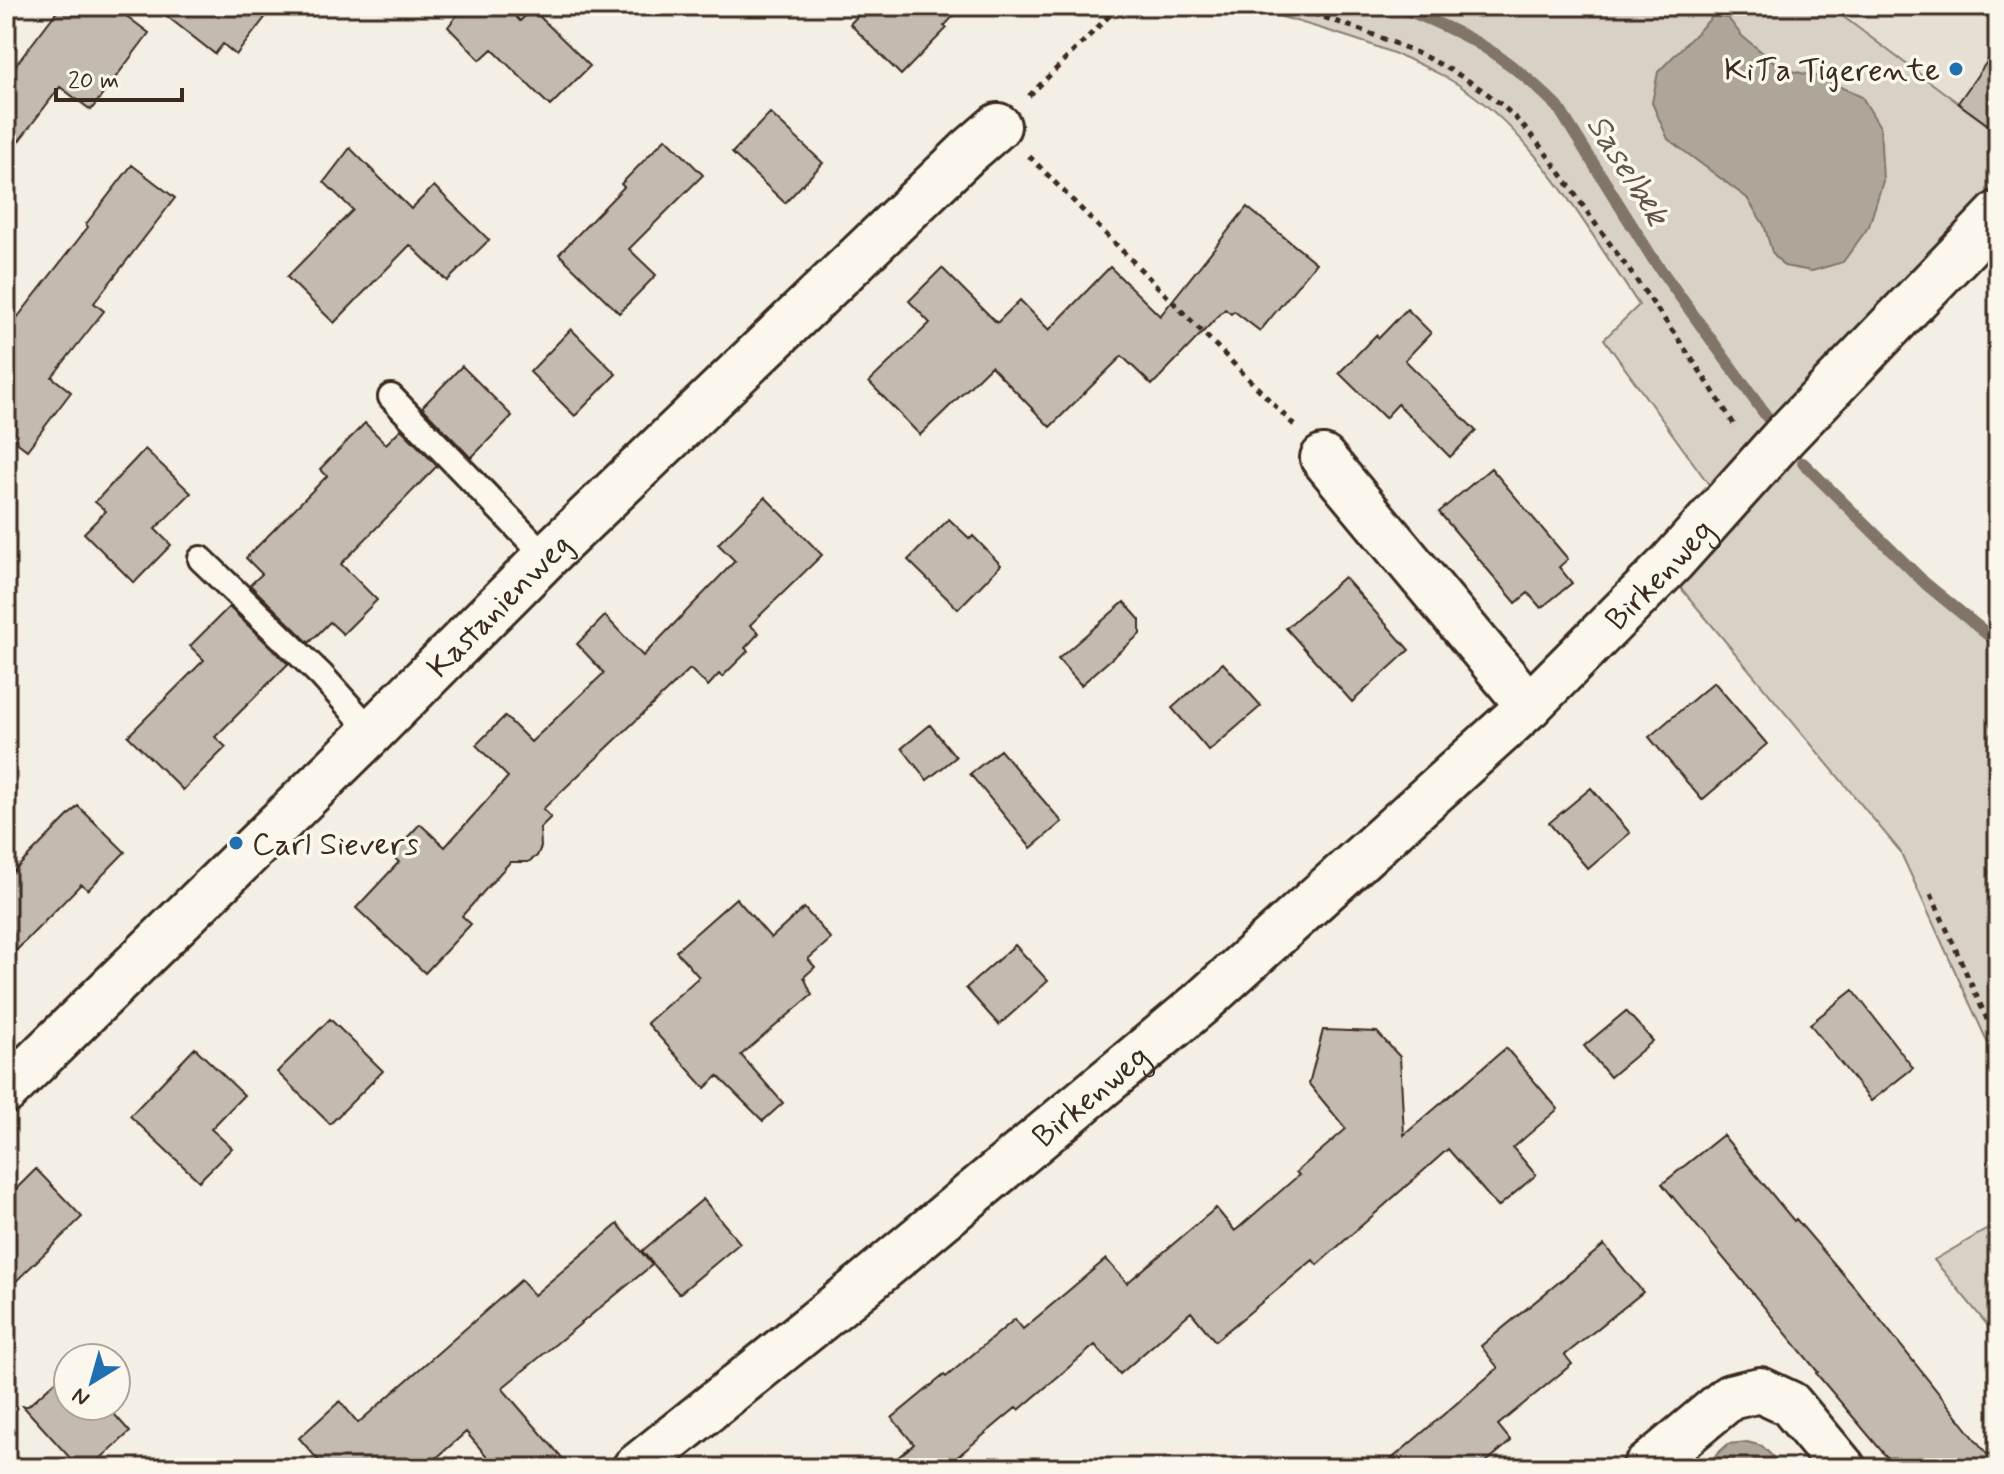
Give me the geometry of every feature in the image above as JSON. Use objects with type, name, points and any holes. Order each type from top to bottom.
[{"type":"street","name":"Kastanienweg","points":[[6,1091],[546,557],[998,126]]},
{"type":"street","name":"Birkenweg","points":[[635,1468],[864,1284],[1201,1003],[1529,706],[1672,562],[1771,451],[1998,214]]},
{"type":"street","points":[[1323,458],[1529,706]]},
{"type":"street","points":[[1645,1468],[1730,1397],[1760,1390],[1790,1404],[1843,1468]]},
{"type":"lane","points":[[391,397],[546,557]]},
{"type":"lane","points":[[201,559],[321,675],[372,732]]},
{"type":"path","points":[[1119,6],[998,126],[1277,406],[1323,458]]},
{"type":"path","points":[[1290,6],[1411,50],[1444,65],[1493,98],[1554,165],[1702,371],[1771,451]]},
{"type":"path","points":[[1931,894],[1998,1044]]},
{"type":"path","points":[[6,1449],[13,1468]]},
{"type":"shaded area","points":[[1246,6],[1829,6],[1998,133],[1998,182],[1776,427],[1853,514],[1998,643],[1998,1065],[1900,851],[1670,575],[1710,486],[1604,339],[1639,305],[1555,180],[1505,122],[1447,78],[1374,46]]},
{"type":"shaded area","name":"KiTa Tigerente","points":[[1829,6],[1998,6],[1998,133]]},
{"type":"shaded area","points":[[1713,16],[1728,18],[1742,36],[1783,69],[1819,77],[1862,97],[1880,127],[1883,181],[1869,226],[1843,262],[1812,271],[1784,266],[1772,252],[1764,225],[1747,198],[1668,139],[1652,103],[1658,72]]},
{"type":"shaded area","points":[[1998,1223],[1998,1338],[1934,1260]]},
{"type":"shaded area","points":[[1747,1442],[1762,1446],[1784,1468],[1702,1468],[1728,1444]]},
{"type":"building","points":[[61,6],[113,6],[149,33],[91,110],[60,87],[6,158],[6,78]]},
{"type":"building","points":[[154,6],[274,6],[236,55],[223,44],[215,54]]},
{"type":"building","points":[[464,6],[506,6],[520,21],[532,9],[590,66],[550,106],[492,49],[480,60],[448,27]]},
{"type":"building","points":[[867,6],[963,6],[944,26],[947,28],[901,75],[850,24]]},
{"type":"building","points":[[1998,46],[1998,132],[1958,103]]},
{"type":"building","points":[[770,113],[823,163],[785,203],[732,153]]},
{"type":"building","points":[[666,138],[703,175],[629,249],[656,275],[619,313],[559,254]]},
{"type":"building","points":[[350,148],[411,209],[434,186],[489,240],[447,281],[410,245],[334,323],[287,277],[353,210],[324,182]]},
{"type":"building","points":[[132,165],[175,198],[94,303],[104,311],[52,377],[71,392],[27,450],[6,434],[6,332]]},
{"type":"building","points":[[1247,207],[1316,263],[1260,331],[1234,311],[1231,314],[1225,309],[1152,385],[1122,356],[1050,427],[991,366],[920,435],[869,382],[930,323],[909,301],[942,268],[997,323],[1020,300],[1049,330],[1110,267],[1160,316]]},
{"type":"building","points":[[1407,309],[1431,333],[1405,360],[1476,431],[1450,457],[1398,404],[1385,418],[1339,373]]},
{"type":"building","points":[[571,329],[616,374],[575,416],[530,372]]},
{"type":"building","points":[[462,366],[512,416],[471,458],[422,407]]},
{"type":"building","points":[[365,423],[386,444],[401,429],[437,466],[341,564],[377,600],[343,634],[330,622],[309,643],[250,585],[262,574],[246,558],[327,476],[320,469]]},
{"type":"building","points":[[145,449],[191,493],[155,529],[171,545],[134,583],[84,533],[106,511],[95,502]]},
{"type":"building","points":[[1491,468],[1568,559],[1559,567],[1572,583],[1541,608],[1528,593],[1516,603],[1439,512]]},
{"type":"building","points":[[765,497],[822,555],[750,625],[759,633],[745,648],[748,651],[722,677],[719,674],[708,686],[690,669],[543,809],[551,817],[540,828],[541,847],[537,856],[528,862],[510,862],[462,916],[471,924],[425,973],[356,908],[399,862],[391,855],[420,824],[445,847],[508,777],[476,745],[505,716],[531,742],[604,673],[577,644],[605,616],[643,656],[735,561],[718,544]]},
{"type":"building","points":[[949,519],[970,539],[973,536],[1001,565],[958,609],[908,560]]},
{"type":"building","points":[[1344,577],[1409,650],[1352,702],[1286,628]]},
{"type":"building","points":[[1124,602],[1140,620],[1140,634],[1081,685],[1058,659]]},
{"type":"building","points":[[229,607],[288,664],[215,737],[226,747],[183,790],[128,736],[204,660],[190,646]]},
{"type":"building","points":[[1223,663],[1261,706],[1209,751],[1172,708]]},
{"type":"building","points":[[1714,682],[1767,744],[1702,800],[1649,737]]},
{"type":"building","points":[[930,725],[956,757],[927,780],[902,748]]},
{"type":"building","points":[[1000,750],[1062,822],[1031,848],[970,774]]},
{"type":"building","points":[[1591,788],[1630,833],[1588,869],[1549,823]]},
{"type":"building","points":[[78,806],[125,852],[88,890],[81,884],[6,961],[6,879]]},
{"type":"building","points":[[736,898],[771,938],[804,908],[831,939],[808,959],[815,967],[804,977],[812,995],[741,1055],[783,1103],[763,1121],[718,1076],[705,1088],[647,1023],[699,977],[676,951]]},
{"type":"building","points":[[1015,945],[1048,981],[999,1025],[966,988]]},
{"type":"building","points":[[1853,990],[1913,1068],[1871,1101],[1810,1024]]},
{"type":"building","points":[[1626,1011],[1653,1041],[1610,1077],[1584,1046]]},
{"type":"building","points":[[330,1019],[383,1071],[330,1124],[277,1072]]},
{"type":"building","points":[[1323,1030],[1377,1032],[1400,1057],[1404,1135],[1506,1048],[1558,1109],[1513,1148],[1536,1175],[1498,1207],[1448,1149],[1317,1265],[1313,1260],[1215,1341],[1191,1312],[1120,1374],[1095,1345],[944,1468],[885,1468],[914,1444],[892,1418],[1015,1319],[1023,1329],[1106,1259],[1127,1283],[1216,1208],[1235,1231],[1346,1129],[1309,1084]]},
{"type":"building","points":[[195,1048],[244,1095],[211,1129],[232,1148],[199,1181],[130,1116]]},
{"type":"building","points":[[1723,1135],[1794,1221],[1796,1219],[1855,1288],[1998,1468],[1896,1468],[1816,1373],[1662,1184]]},
{"type":"building","points":[[36,1169],[82,1217],[6,1291],[6,1199]]},
{"type":"building","points":[[703,1199],[740,1243],[679,1294],[642,1251]]},
{"type":"building","points":[[618,1224],[652,1265],[502,1388],[571,1468],[497,1468],[466,1432],[425,1468],[325,1468],[299,1438],[340,1401],[358,1423],[521,1280],[534,1295]]},
{"type":"building","points":[[1604,1245],[1643,1292],[1565,1355],[1572,1364],[1498,1425],[1511,1441],[1479,1468],[1381,1468],[1498,1368],[1481,1346]]},
{"type":"building","points":[[52,1384],[52,1422],[121,1422],[130,1432],[90,1468],[79,1468],[23,1406],[28,1406]]},
{"type":"waterway","name":"Saselbek","points":[[1396,6],[1483,46],[1520,72],[1558,107],[1653,259],[1767,417]]},
{"type":"waterway","name":"Saselbek","points":[[1803,463],[1926,584],[1998,643]]},
{"type":"place","name":"KiTa Tigerente","points":[[1956,69]]},
{"type":"place","name":"Carl Sievers","points":[[236,843]]}]
